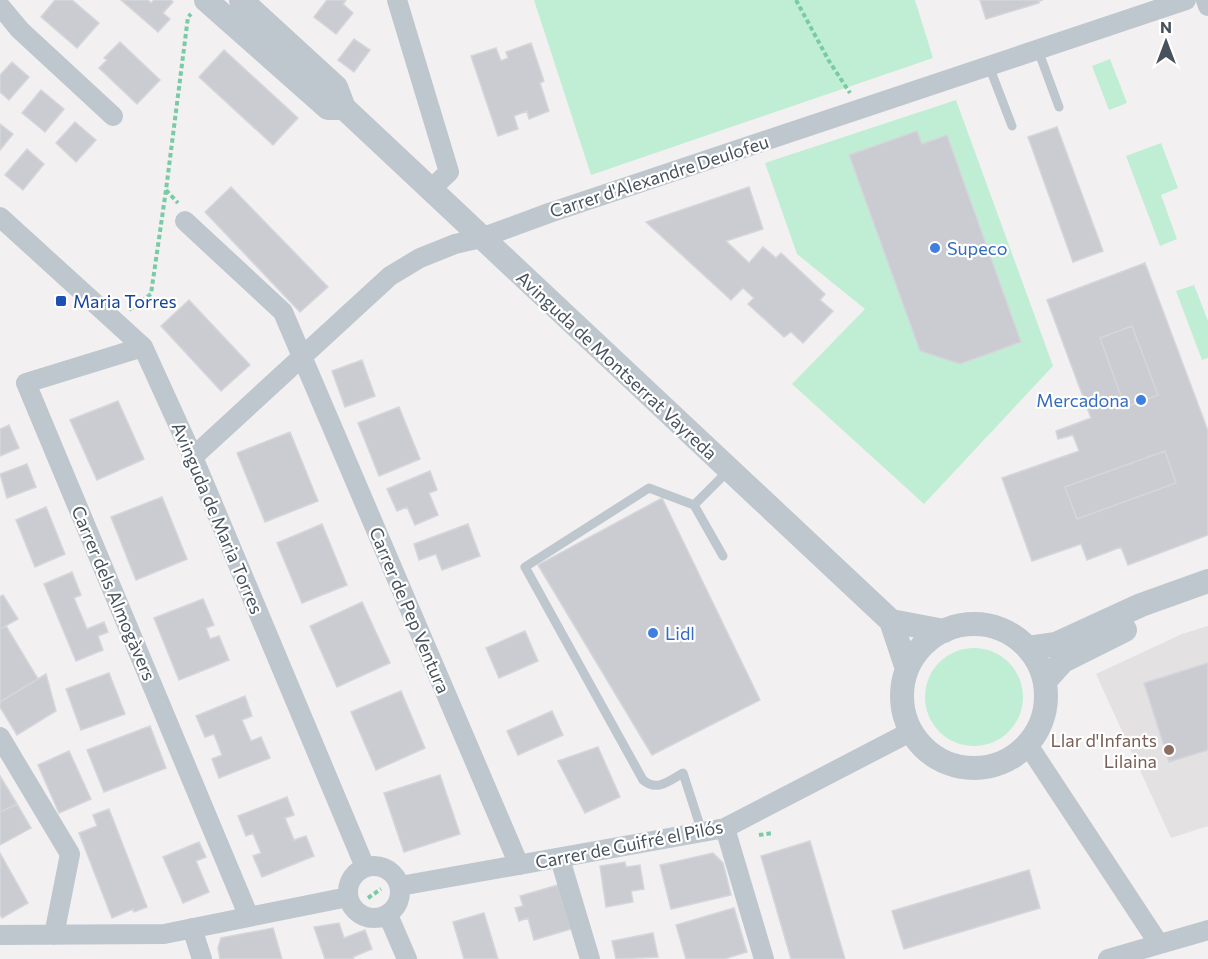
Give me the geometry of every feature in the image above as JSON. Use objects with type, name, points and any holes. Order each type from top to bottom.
[{"type":"street","name":"Avinguda de Montserrat Vayreda","points":[[206,0],[328,108],[344,108]]},
{"type":"street","name":"Avinguda de Montserrat Vayreda","points":[[241,0],[336,87],[344,108],[429,190],[891,621],[907,669]]},
{"type":"street","points":[[397,0],[449,172],[429,190]]},
{"type":"street","name":"Carrer d'Alexandre Deulofeu","points":[[193,457],[390,276],[420,258],[455,244],[481,238],[1186,0]]},
{"type":"street","points":[[1206,0],[1208,6]]},
{"type":"street","points":[[0,6],[20,30],[113,116]]},
{"type":"street","name":"Avinguda de Maria Torres","points":[[0,217],[142,347],[193,457],[365,867]]},
{"type":"street","name":"Carrer de Pep Ventura","points":[[185,221],[283,312],[519,865]]},
{"type":"street","name":"Carrer dels Almogàvers","points":[[142,347],[26,383],[249,917]]},
{"type":"street","points":[[1028,648],[1056,644],[1141,604],[1208,581]]},
{"type":"street","points":[[1045,681],[1063,661],[1140,622],[1208,596]]},
{"type":"street","points":[[891,621],[944,631]]},
{"type":"street","points":[[973,624],[993,627],[1012,635],[1028,648],[1045,681],[1046,704],[1040,726],[1028,745],[1006,761],[980,769],[952,765],[928,753],[910,732],[903,711],[902,689],[907,669],[920,649],[944,631],[973,624]]},
{"type":"street","name":"Carrer de Guifré el Pilós","points":[[400,886],[725,828],[910,732]]},
{"type":"street","points":[[0,737],[70,854],[54,935]]},
{"type":"street","points":[[1028,745],[1159,944]]},
{"type":"street","points":[[725,828],[764,959]]},
{"type":"street","points":[[560,859],[590,959]]},
{"type":"street","points":[[365,867],[383,868],[391,872],[400,886],[400,897],[396,907],[388,915],[376,919],[363,916],[353,909],[348,897],[349,885],[355,874],[365,867]]},
{"type":"street","points":[[0,935],[164,934],[348,897]]},
{"type":"street","points":[[388,915],[407,959]]},
{"type":"street","points":[[192,928],[202,959]]},
{"type":"street","points":[[1108,959],[1208,930]]},
{"type":"lane","points":[[1038,50],[1059,107]]},
{"type":"lane","points":[[989,66],[1012,126]]},
{"type":"lane","points":[[694,505],[730,469]]},
{"type":"lane","points":[[702,832],[683,773],[660,786],[649,785],[643,780],[525,567],[649,488],[694,505],[723,556]]},
{"type":"path","points":[[796,0],[829,61],[849,90],[856,111]]},
{"type":"path","points":[[114,321],[151,294],[188,17]]},
{"type":"shaded area","name":"Llar d'Infants Lilaina","points":[[1208,626],[1208,826],[1171,838],[1096,674],[1182,634]]},
{"type":"green space","points":[[534,0],[915,0],[933,58],[591,175]]},
{"type":"green space","points":[[1110,59],[1127,103],[1109,110],[1092,66]]},
{"type":"green space","points":[[956,100],[1053,366],[924,504],[792,384],[865,309],[797,254],[765,163]]},
{"type":"green space","points":[[1161,143],[1178,188],[1161,195],[1177,239],[1160,246],[1126,156]]},
{"type":"green space","points":[[1194,285],[1208,321],[1208,358],[1202,360],[1176,291]]},
{"type":"green space","points":[[974,648],[993,652],[1009,662],[1019,678],[1023,697],[1019,716],[1009,732],[993,742],[974,746],[955,742],[939,732],[929,716],[925,697],[929,678],[939,662],[955,652]]},
{"type":"building","points":[[55,0],[72,0],[99,23],[77,48],[41,17]]},
{"type":"building","points":[[121,0],[148,0],[151,3],[154,0],[171,0],[173,2],[163,13],[170,19],[158,32]]},
{"type":"building","points":[[327,0],[346,0],[343,4],[353,13],[336,34],[314,17]]},
{"type":"building","points":[[980,0],[1043,0],[986,19]]},
{"type":"building","points":[[354,39],[370,50],[354,72],[338,60]]},
{"type":"building","points":[[120,42],[160,80],[137,104],[99,68],[107,60],[104,58]]},
{"type":"building","points":[[531,43],[544,81],[540,83],[549,111],[529,119],[527,111],[514,116],[518,129],[498,136],[471,56],[496,48],[501,61],[508,58],[506,52]]},
{"type":"building","points":[[224,50],[298,118],[273,145],[199,77]]},
{"type":"building","points":[[12,62],[29,77],[9,100],[0,92],[0,75]]},
{"type":"building","points":[[41,90],[64,109],[45,132],[22,113]]},
{"type":"building","points":[[75,122],[96,140],[76,162],[56,143]]},
{"type":"building","points":[[0,124],[13,134],[0,150]]},
{"type":"building","points":[[1057,127],[1103,251],[1073,262],[1028,137]]},
{"type":"building","name":"Supeco","points":[[917,131],[922,144],[947,135],[1021,342],[960,364],[920,351],[849,155]]},
{"type":"building","points":[[27,149],[44,164],[23,190],[5,175]]},
{"type":"building","points":[[231,187],[328,287],[300,312],[205,212]]},
{"type":"building","points":[[749,187],[763,229],[726,241],[749,263],[763,247],[776,258],[781,253],[825,294],[820,300],[833,311],[803,343],[791,332],[784,337],[748,304],[754,298],[743,288],[731,300],[646,222]]},
{"type":"building","name":"Mercadona","points":[[1145,263],[1208,431],[1208,535],[1128,565],[1121,547],[1087,560],[1081,544],[1032,561],[1002,478],[1079,451],[1073,435],[1058,439],[1056,431],[1091,418],[1047,300]]},
{"type":"building","points":[[189,300],[250,365],[221,391],[161,326]]},
{"type":"building","points":[[1132,326],[1158,395],[1125,407],[1100,338]]},
{"type":"building","points":[[362,360],[375,396],[345,407],[332,371]]},
{"type":"building","points":[[118,401],[144,459],[97,480],[70,420]]},
{"type":"building","points":[[399,407],[420,459],[379,476],[358,423]]},
{"type":"building","points":[[9,425],[19,448],[0,456],[0,429]]},
{"type":"building","points":[[290,432],[318,501],[265,522],[237,453]]},
{"type":"building","points":[[1165,451],[1176,483],[1077,519],[1065,487]]},
{"type":"building","points":[[27,464],[36,487],[7,498],[0,474]]},
{"type":"building","points":[[430,471],[437,490],[429,493],[438,515],[415,525],[407,507],[397,511],[387,489]]},
{"type":"building","points":[[162,497],[187,559],[136,580],[111,517]]},
{"type":"building","name":"Lidl","points":[[662,498],[760,700],[652,755],[538,565]]},
{"type":"building","points":[[46,507],[65,554],[35,567],[16,520]]},
{"type":"building","points":[[322,524],[347,585],[302,603],[277,543]]},
{"type":"building","points":[[468,524],[480,556],[442,570],[436,554],[419,560],[414,544]]},
{"type":"building","points":[[72,572],[81,595],[74,598],[87,629],[104,622],[108,632],[98,636],[103,650],[76,661],[44,584]]},
{"type":"building","points":[[3,595],[18,619],[0,629],[0,597]]},
{"type":"building","points":[[203,599],[214,625],[206,628],[210,639],[219,636],[229,660],[179,680],[154,618]]},
{"type":"building","points":[[362,602],[390,663],[337,687],[310,626]]},
{"type":"building","points":[[6,626],[38,679],[0,702],[0,629]]},
{"type":"building","points":[[525,631],[538,661],[499,678],[486,648]]},
{"type":"building","points":[[1208,663],[1208,750],[1169,762],[1144,683]]},
{"type":"building","points":[[109,673],[125,714],[81,730],[66,689]]},
{"type":"building","points":[[46,674],[56,711],[17,735],[0,707],[0,702]]},
{"type":"building","points":[[401,691],[425,748],[376,770],[351,712]]},
{"type":"building","points":[[245,696],[252,716],[242,720],[251,741],[261,737],[270,758],[219,778],[212,759],[222,755],[214,734],[205,737],[196,716]]},
{"type":"building","points":[[552,711],[563,735],[518,755],[507,731]]},
{"type":"building","points":[[150,726],[166,768],[104,792],[87,750]]},
{"type":"building","points":[[598,747],[620,797],[585,813],[558,761]]},
{"type":"building","points":[[69,751],[91,799],[59,813],[38,765]]},
{"type":"building","points":[[440,775],[460,834],[404,852],[384,793]]},
{"type":"building","points":[[0,776],[17,804],[0,812]]},
{"type":"building","points":[[287,797],[294,815],[285,818],[294,840],[306,836],[314,856],[262,877],[253,856],[261,853],[253,833],[246,836],[238,816]]},
{"type":"building","points":[[17,804],[31,828],[0,845],[0,812]]},
{"type":"building","points":[[109,809],[147,907],[134,912],[133,909],[112,918],[79,833],[97,826],[93,815]]},
{"type":"building","points":[[810,841],[845,959],[791,959],[761,856]]},
{"type":"building","points":[[199,842],[206,857],[196,861],[209,892],[183,903],[163,857]]},
{"type":"building","points":[[0,853],[28,903],[2,918],[0,914]]},
{"type":"building","points":[[713,853],[723,863],[731,895],[671,909],[660,865]]},
{"type":"building","points":[[625,862],[626,867],[640,865],[644,889],[631,891],[633,902],[606,907],[600,866]]},
{"type":"building","points":[[1029,870],[1040,908],[904,949],[892,911]]},
{"type":"building","points":[[558,885],[571,929],[534,940],[528,918],[519,921],[515,908],[523,906],[520,896]]},
{"type":"building","points":[[734,908],[747,952],[724,959],[686,959],[676,925]]},
{"type":"building","points":[[484,913],[498,959],[464,959],[453,922]]},
{"type":"building","points":[[339,923],[344,938],[365,930],[372,949],[353,957],[354,959],[325,959],[314,927]]},
{"type":"building","points":[[273,928],[282,959],[220,959],[218,948],[221,938]]},
{"type":"building","points":[[653,933],[658,957],[616,959],[612,941]]},
{"type":"place","name":"Supeco","points":[[935,248]]},
{"type":"place","name":"Maria Torres","points":[[61,301]]},
{"type":"place","name":"Mercadona","points":[[1141,400]]},
{"type":"place","name":"Lidl","points":[[653,633]]},
{"type":"place","name":"Llar d'Infants Lilaina","points":[[1169,750]]}]
